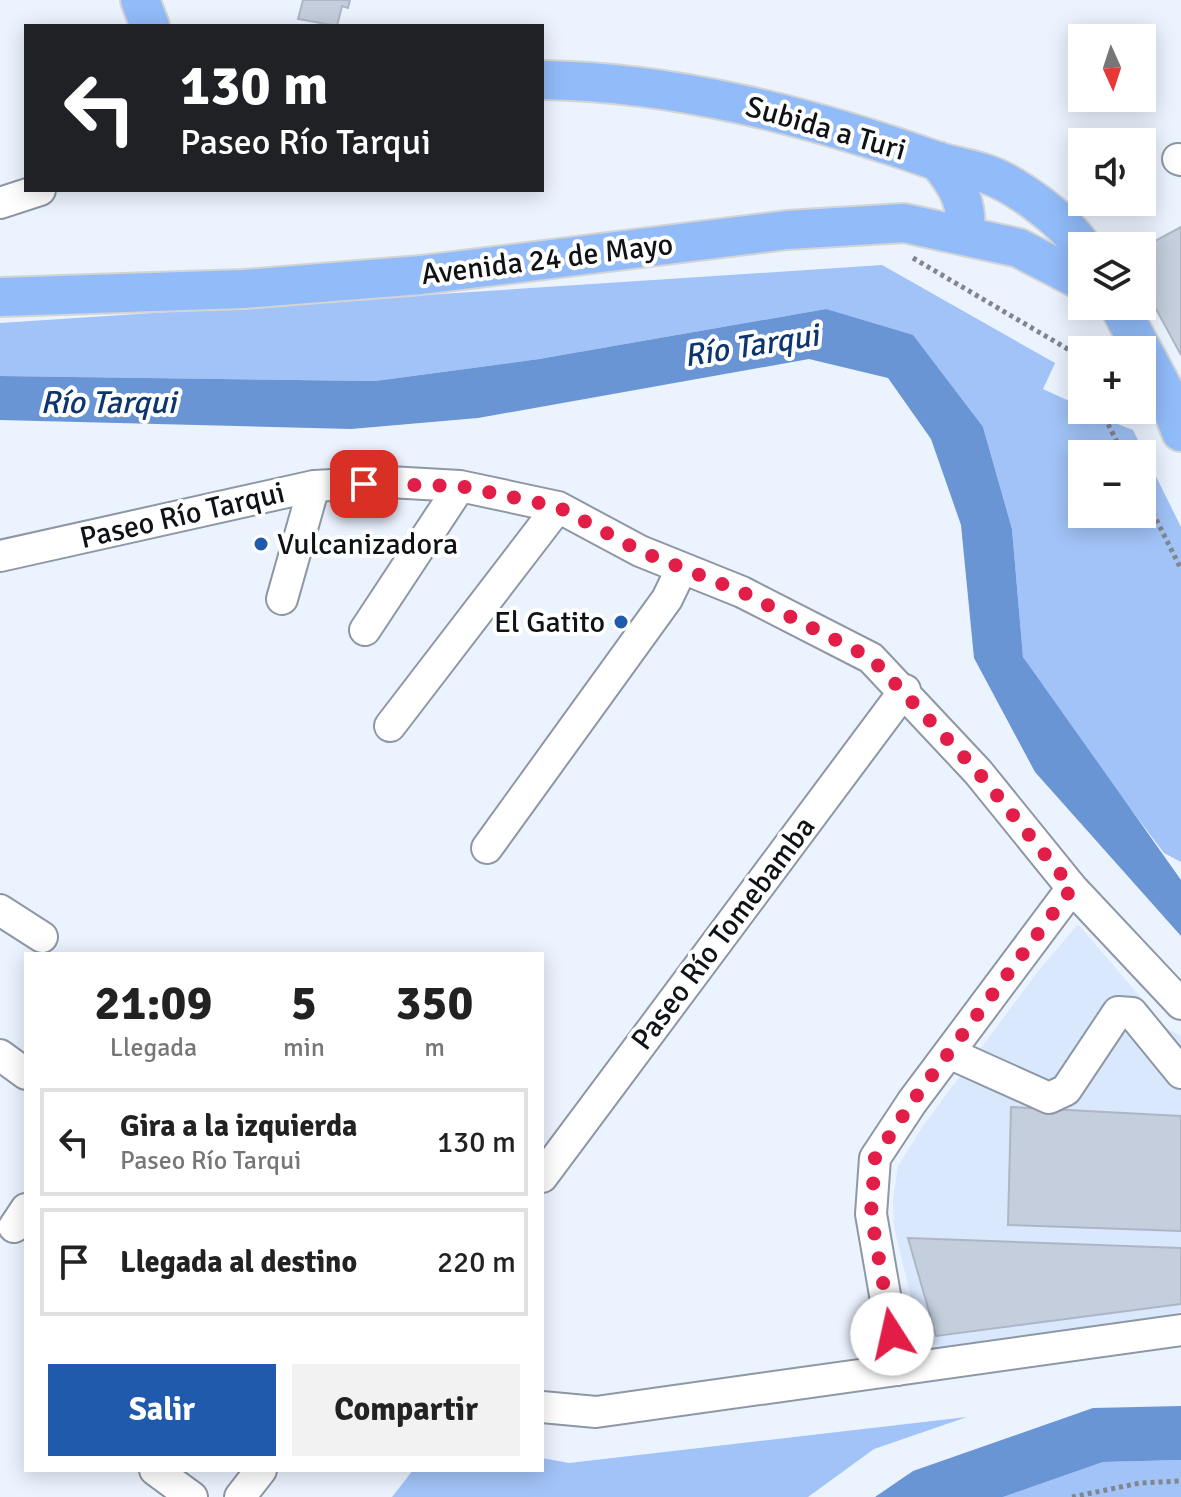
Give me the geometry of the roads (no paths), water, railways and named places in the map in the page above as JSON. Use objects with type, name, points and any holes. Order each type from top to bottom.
[{"type":"main road","points":[[140,0],[149,24]]},
{"type":"main road","name":"Subida a Turi","points":[[544,80],[586,81],[747,104],[859,133],[938,161],[990,175],[1038,203],[1068,233]]},
{"type":"main road","points":[[938,161],[959,187],[967,215],[965,235]]},
{"type":"main road","name":"Avenida 24 de Mayo","points":[[0,297],[244,289],[421,275],[787,230],[904,223],[1019,248],[1068,274]]},
{"type":"main road","points":[[1126,320],[1168,398],[1181,432]]},
{"type":"street","points":[[0,203],[34,192]]},
{"type":"street","name":"Paseo Río Tarqui","points":[[0,556],[314,486],[389,482],[460,486],[558,507],[640,551],[742,592],[871,658],[905,690],[978,772],[1072,888],[1181,1004]]},
{"type":"street","points":[[282,599],[314,486]]},
{"type":"street","points":[[365,630],[460,486]]},
{"type":"street","points":[[390,726],[558,507]]},
{"type":"street","points":[[487,848],[667,599],[682,568]]},
{"type":"street","name":"Paseo Río Tomebamba","points":[[544,1174],[905,690]]},
{"type":"street","points":[[898,1370],[871,1214],[875,1158],[1072,888]]},
{"type":"street","points":[[0,910],[42,937]]},
{"type":"street","points":[[949,1053],[1049,1098],[1066,1090],[1118,1012],[1132,1013],[1181,1073]]},
{"type":"street","points":[[0,1055],[24,1073]]},
{"type":"street","points":[[544,1407],[596,1412],[1181,1330]]},
{"type":"street","points":[[158,1472],[192,1497]]},
{"type":"street","points":[[240,1497],[259,1472]]},
{"type":"water","name":"Río Tarqui","points":[[826,309],[913,335],[983,427],[1012,529],[1023,657],[1181,880],[1181,936],[1035,772],[974,658],[961,525],[931,439],[888,378],[809,359],[478,418],[351,429],[0,420],[0,376],[375,381],[539,359]]},
{"type":"water","points":[[1181,1406],[1181,1460],[1103,1462],[1003,1497],[875,1497],[913,1471],[1093,1408]]},
{"type":"place","name":"Vulcanizadora","points":[[261,544]]},
{"type":"place","name":"El Gatito","points":[[621,622]]}]
